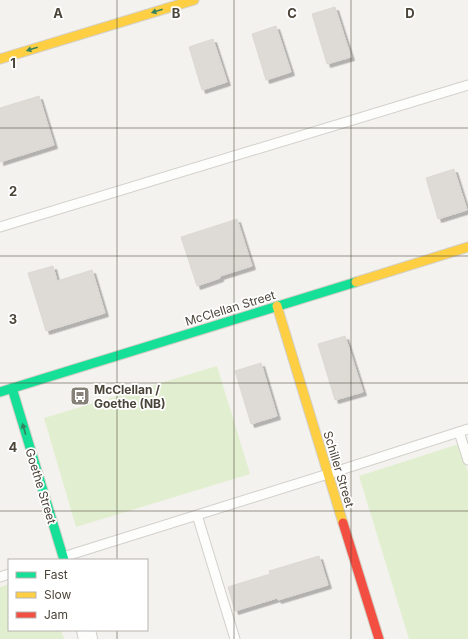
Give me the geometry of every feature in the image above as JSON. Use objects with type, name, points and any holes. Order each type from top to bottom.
[{"type":"street","points":[[0,59],[194,0]]},
{"type":"street","name":"McClellan Street","points":[[0,392],[468,247]]},
{"type":"street","name":"Schiller Street","points":[[276,306],[380,639]]},
{"type":"street","name":"Goethe Street","points":[[12,388],[61,559]]},
{"type":"lane","points":[[0,227],[468,85]]},
{"type":"lane","points":[[61,559],[464,431],[468,460]]},
{"type":"lane","points":[[197,516],[235,639]]},
{"type":"green space","points":[[217,366],[250,474],[76,527],[44,418]]},
{"type":"green space","points":[[459,444],[468,472],[468,639],[409,639],[359,476]]},
{"type":"green space","points":[[8,584],[8,631],[61,631],[64,639],[0,639],[0,587]]},
{"type":"building","points":[[335,7],[351,57],[327,64],[312,14]]},
{"type":"building","points":[[276,26],[291,72],[266,80],[252,34]]},
{"type":"building","points":[[213,39],[227,82],[202,90],[189,47]]},
{"type":"building","points":[[39,96],[54,145],[0,162],[0,108]]},
{"type":"building","points":[[454,169],[467,210],[438,219],[426,178]]},
{"type":"building","points":[[237,219],[252,266],[220,276],[220,278],[197,286],[181,237]]},
{"type":"building","points":[[53,266],[57,281],[92,270],[105,313],[46,331],[28,273]]},
{"type":"building","points":[[345,336],[363,392],[335,400],[318,344]]},
{"type":"building","points":[[261,363],[277,416],[251,424],[235,371]]},
{"type":"building","points":[[319,556],[328,585],[278,600],[277,598],[235,611],[228,587],[270,574],[269,571]]},
{"type":"traffic: fast","points":[[0,392],[356,282]]},
{"type":"traffic: fast","points":[[12,388],[64,559]]},
{"type":"traffic: slow","points":[[0,59],[194,0]]},
{"type":"traffic: slow","points":[[356,282],[468,247]]},
{"type":"traffic: slow","points":[[277,306],[343,523]]},
{"type":"traffic: jam","points":[[343,523],[379,639]]},
{"type":"place","name":"McClellan / Goethe (NB)","points":[[80,396]]}]
